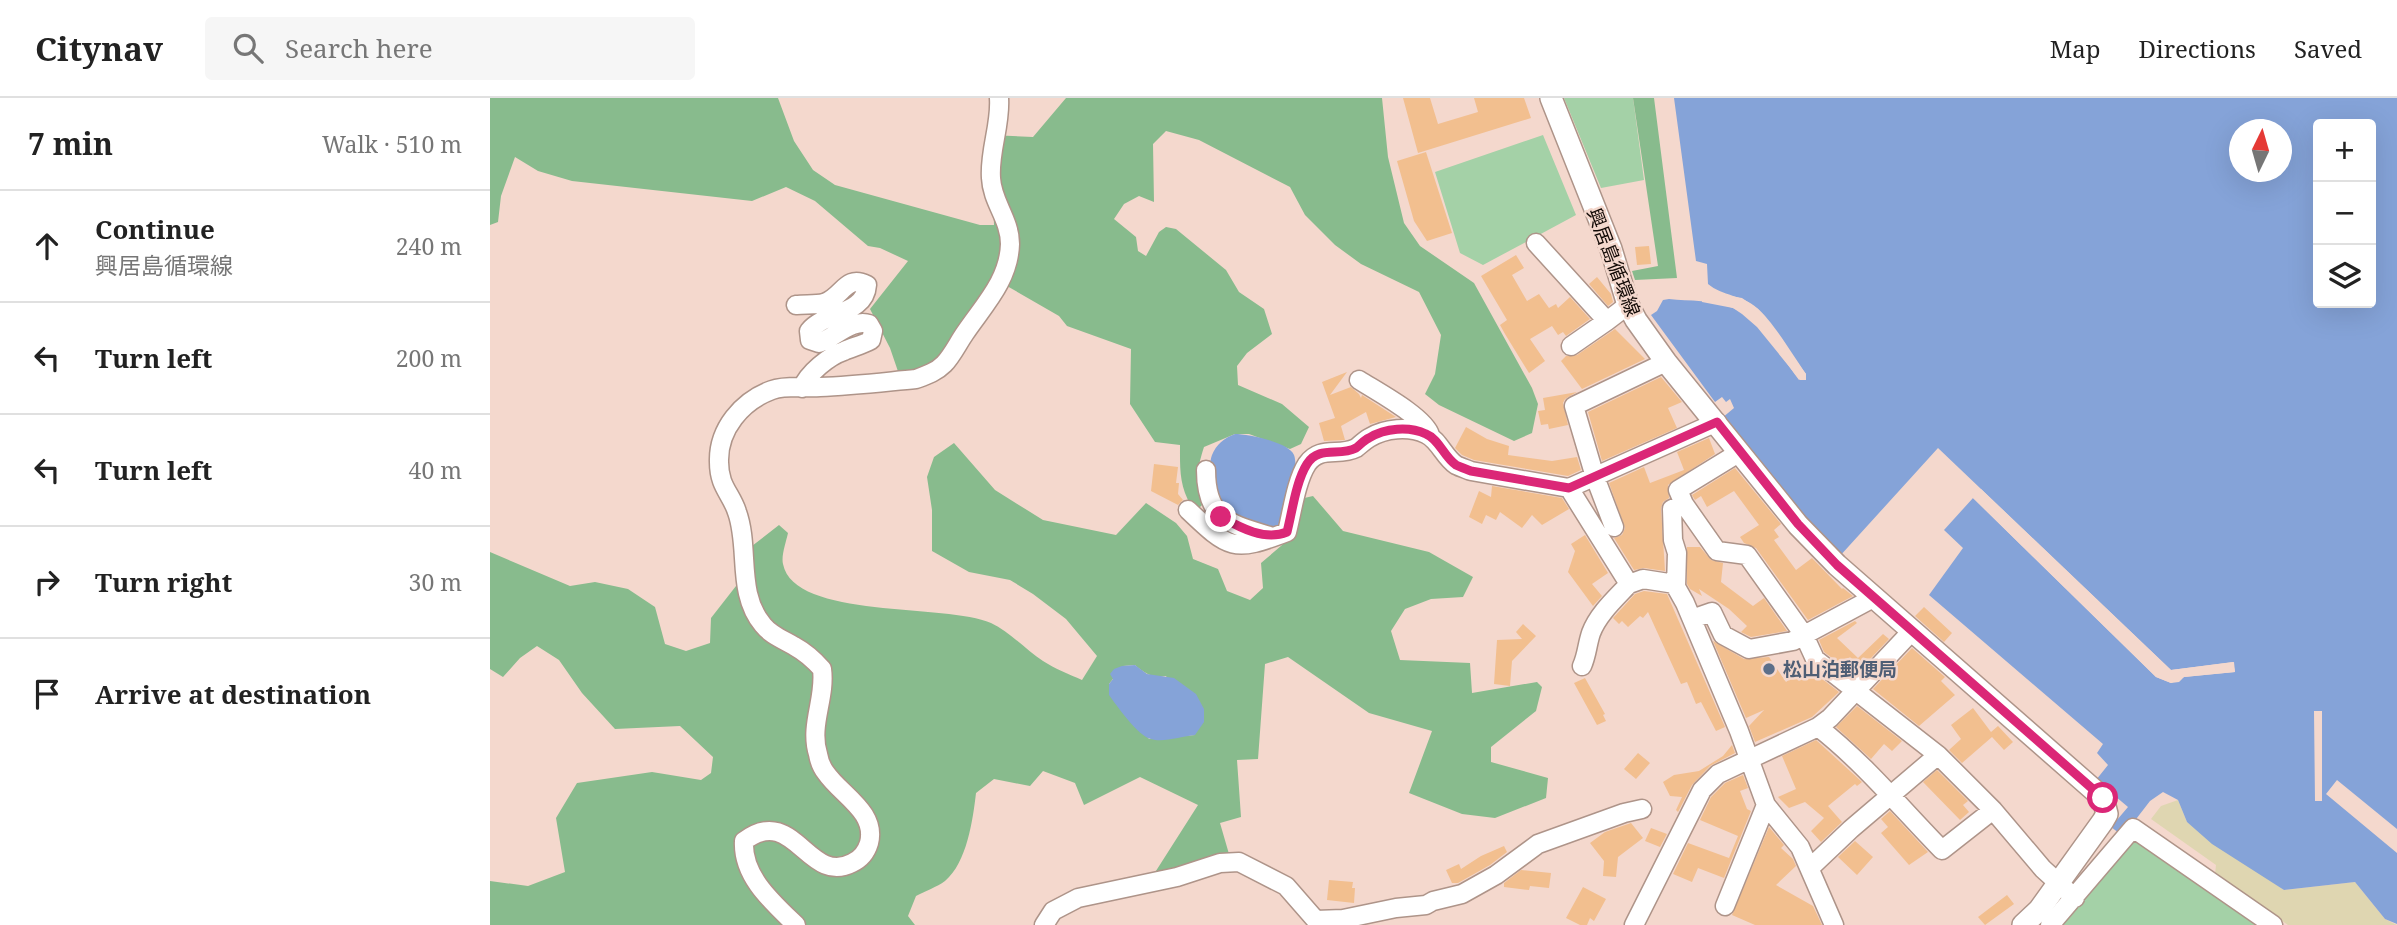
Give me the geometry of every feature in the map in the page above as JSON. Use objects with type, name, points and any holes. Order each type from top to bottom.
[{"type":"main road","name":"興居島循環線","points":[[1551,98],[1611,249],[1628,304],[1666,362],[1798,524],[1837,565],[2103,798],[2107,814],[2068,892],[2039,909],[2023,925]]},
{"type":"street","points":[[796,925],[752,877],[743,854],[744,841],[754,833],[766,829],[780,831],[817,861],[835,866],[850,864],[863,856],[870,832],[857,806],[825,773],[817,754],[814,734],[823,695],[822,669],[812,657],[773,635],[762,624],[754,609],[745,578],[741,524],[737,509],[721,480],[720,442],[727,425],[744,407],[776,389],[916,379],[934,372],[946,362],[1000,283],[1007,262],[1010,244],[1008,224],[993,192],[990,177],[998,129],[999,98]]},
{"type":"street","points":[[1536,243],[1607,321]]},
{"type":"street","points":[[796,305],[825,303],[850,282],[859,281],[867,285],[867,295],[860,303],[815,324],[809,331],[810,340],[818,344],[857,322],[869,324],[873,331],[871,340],[842,351],[823,363],[802,388]]},
{"type":"street","points":[[1571,346],[1628,304]]},
{"type":"street","points":[[1614,527],[1595,477],[1574,406],[1666,362]]},
{"type":"street","points":[[1359,380],[1412,415],[1428,429],[1430,435],[1456,465],[1471,471],[1569,488],[1717,422]]},
{"type":"street","points":[[1188,510],[1217,538],[1237,546],[1250,545],[1287,532],[1302,475],[1315,455],[1325,451],[1354,449],[1382,431],[1418,430],[1430,435]]},
{"type":"street","points":[[1740,452],[1678,490],[1684,504],[1717,551],[1746,555],[1804,635],[1815,659],[1938,755],[2068,892]]},
{"type":"street","points":[[1206,470],[1206,485],[1211,504],[1221,517],[1238,526],[1273,537]]},
{"type":"street","points":[[1569,488],[1629,584]]},
{"type":"street","points":[[1684,504],[1672,509],[1673,540],[1677,553],[1675,584],[1750,759],[1766,805],[1795,838],[1811,867],[1834,925]]},
{"type":"street","points":[[1582,666],[1593,629],[1605,610],[1629,584],[1643,579],[1675,584]]},
{"type":"street","points":[[1692,619],[1712,612],[1723,635],[1749,649],[1793,640],[1875,597]]},
{"type":"street","points":[[1634,925],[1702,790],[1718,774],[1818,727],[1830,718],[1912,631]]},
{"type":"street","points":[[1818,727],[1848,751],[1942,850],[1993,810]]},
{"type":"street","points":[[1811,867],[1938,755]]},
{"type":"street","points":[[1725,906],[1766,805]]},
{"type":"street","points":[[1044,925],[1053,911],[1078,898],[1177,877],[1220,863],[1239,862],[1286,886],[1318,923],[1426,905],[1462,894],[1496,875],[1538,844],[1624,813],[1642,810]]},
{"type":"street","points":[[2050,925],[2068,892],[2133,828],[2273,925]]},
{"type":"green space","points":[[490,98],[778,98],[794,141],[813,170],[835,185],[980,225],[994,225],[991,135],[1033,137],[1066,98],[1382,98],[1388,157],[1404,223],[1420,246],[1474,283],[1532,388],[1538,404],[1532,433],[1514,441],[1439,405],[1425,394],[1435,374],[1441,335],[1419,292],[1361,264],[1335,245],[1305,215],[1290,187],[1199,140],[1166,131],[1153,144],[1154,202],[1139,196],[1124,204],[1114,219],[1136,237],[1138,251],[1146,256],[1159,232],[1166,227],[1176,229],[1226,270],[1239,292],[1264,309],[1272,334],[1247,353],[1237,366],[1238,385],[1282,404],[1309,427],[1301,444],[1290,449],[1249,434],[1235,434],[1204,447],[1198,474],[1205,502],[1199,508],[1191,505],[1184,491],[1180,445],[1155,442],[1130,404],[1131,349],[1067,326],[1059,316],[1007,286],[946,373],[903,386],[890,348],[870,309],[908,261],[880,248],[868,246],[815,201],[786,187],[752,201],[572,181],[538,171],[515,157],[501,196],[498,222],[490,225]]},
{"type":"green space","points":[[1564,98],[1633,98],[1644,180],[1601,188]]},
{"type":"green space","points":[[1633,98],[1654,98],[1677,278],[1635,280],[1632,271],[1658,266]]},
{"type":"green space","points":[[1543,135],[1576,215],[1483,265],[1460,253],[1435,172]]},
{"type":"green space","points":[[954,443],[995,490],[1043,520],[1116,535],[1146,503],[1176,523],[1187,536],[1193,559],[1218,569],[1227,591],[1250,600],[1263,588],[1261,563],[1288,540],[1300,499],[1313,496],[1343,531],[1429,552],[1473,577],[1463,597],[1431,599],[1405,609],[1391,631],[1400,660],[1470,663],[1472,693],[1537,682],[1542,687],[1536,711],[1491,747],[1491,762],[1548,778],[1546,798],[1495,818],[1462,814],[1409,793],[1432,731],[1369,713],[1288,657],[1265,664],[1258,759],[1237,760],[1241,817],[1220,823],[1229,854],[1154,874],[1198,805],[1140,777],[1084,805],[1075,783],[1043,771],[1030,786],[994,779],[976,793],[968,840],[959,863],[945,881],[916,896],[908,916],[915,925],[490,925],[490,881],[528,886],[565,872],[556,818],[577,783],[652,772],[701,780],[711,773],[713,757],[680,726],[615,729],[582,693],[559,660],[537,646],[520,658],[503,677],[490,669],[490,552],[570,586],[595,582],[628,589],[655,607],[665,644],[686,651],[710,643],[711,618],[736,586],[752,546],[779,525],[788,533],[783,564],[793,582],[814,594],[842,602],[970,617],[991,623],[1043,661],[1082,680],[1097,656],[1066,619],[1010,580],[969,572],[932,551],[932,510],[927,477],[934,457]],"holes":[[[1135,665],[1153,676],[1166,676],[1195,735],[1149,739],[1109,684],[1123,666]]]},
{"type":"green space","points":[[2134,834],[2264,925],[2055,925]]},
{"type":"sand","points":[[2178,800],[2187,822],[2284,890],[2355,882],[2385,919],[2397,925],[2288,925],[2215,874],[2216,865],[2151,819],[2161,806]]},
{"type":"water","points":[[1674,98],[2397,98],[2397,924],[2385,919],[2355,882],[2284,890],[2212,844],[2187,822],[2178,800],[2163,792],[2150,801],[2123,836],[2111,827],[2128,807],[2096,780],[2108,765],[2097,753],[2103,744],[1929,595],[1963,548],[1944,530],[1973,498],[2156,677],[2171,683],[2184,677],[2235,672],[2233,662],[2171,670],[1938,448],[1839,557],[1722,418],[1734,408],[1730,399],[1726,402],[1722,397],[1715,402],[1651,315],[1657,311],[1663,300],[1669,299],[1726,305],[1743,313],[1761,330],[1799,380],[1806,374],[1763,314],[1745,300],[1708,284],[1707,264],[1696,261]]},
{"type":"water","points":[[1235,434],[1276,443],[1291,450],[1294,455],[1294,481],[1280,530],[1232,519],[1219,505],[1211,479],[1210,462],[1218,445]]},
{"type":"water","points":[[1135,665],[1147,674],[1174,678],[1196,694],[1204,709],[1204,722],[1195,735],[1167,740],[1151,739],[1128,720],[1109,695],[1109,684],[1113,679],[1110,674],[1122,666]]},
{"type":"pier","points":[[1718,294],[1742,298],[1758,309],[1806,374],[1806,380],[1800,380],[1757,327],[1742,314],[1733,308],[1702,302],[1702,299],[1715,300],[1735,305],[1744,311],[1760,324],[1803,377],[1756,311],[1741,301]]},
{"type":"pier","points":[[1981,489],[2171,670],[2234,662],[2235,672],[2184,677],[2179,682],[2171,683],[2156,677],[1973,498],[1975,495],[2158,674],[2177,679],[2183,674],[2231,666],[2169,673],[1978,492]]},
{"type":"pier","points":[[2314,711],[2322,711],[2322,801],[2315,801]]},
{"type":"pier","points":[[2337,780],[2397,829],[2397,853],[2326,794]]},
{"type":"building","points":[[1403,98],[1430,98],[1438,124],[1478,112],[1474,98],[1524,98],[1531,118],[1418,153]]},
{"type":"building","points":[[1426,152],[1452,233],[1427,241],[1414,221],[1397,161]]},
{"type":"building","points":[[1649,246],[1651,264],[1637,265],[1635,247]]},
{"type":"building","points":[[1516,255],[1524,268],[1512,275],[1527,301],[1539,294],[1549,308],[1556,304],[1558,308],[1570,297],[1590,319],[1566,336],[1563,332],[1558,335],[1552,326],[1530,339],[1545,361],[1529,373],[1500,325],[1507,320],[1481,276]]},
{"type":"building","points":[[1597,277],[1611,294],[1613,302],[1608,306],[1589,284]]},
{"type":"building","points":[[1615,329],[1645,359],[1582,389],[1561,361],[1566,356],[1577,355]]},
{"type":"building","points":[[1347,372],[1330,395],[1351,387],[1361,398],[1362,395],[1396,417],[1370,424],[1366,412],[1341,426],[1345,440],[1324,441],[1319,423],[1335,418],[1322,382]]},
{"type":"building","points":[[1661,377],[1682,402],[1668,408],[1677,428],[1602,461],[1588,412]]},
{"type":"building","points":[[1577,392],[1563,403],[1568,425],[1549,429],[1548,424],[1541,425],[1538,411],[1545,410],[1543,398]]},
{"type":"building","points":[[1466,427],[1487,439],[1509,446],[1508,455],[1552,461],[1577,457],[1581,470],[1568,476],[1474,460],[1462,455],[1455,448]]},
{"type":"building","points":[[1709,438],[1715,454],[1668,485],[1669,498],[1663,502],[1661,508],[1665,571],[1644,568],[1634,570],[1614,538],[1622,535],[1625,528],[1609,483],[1644,467],[1650,483],[1684,470],[1677,452]]},
{"type":"building","points":[[1154,464],[1178,467],[1176,483],[1179,483],[1178,494],[1183,500],[1178,505],[1151,491]]},
{"type":"building","points":[[1735,468],[1781,524],[1774,530],[1779,537],[1774,540],[1796,570],[1812,558],[1842,589],[1853,596],[1808,620],[1756,548],[1744,543],[1740,537],[1759,525],[1734,491],[1707,507],[1701,496],[1695,500],[1692,495]]},
{"type":"building","points":[[1492,486],[1562,498],[1569,509],[1542,525],[1532,515],[1522,528],[1500,512],[1496,520],[1486,515],[1482,524],[1469,517],[1479,491],[1491,497]]},
{"type":"building","points":[[1585,535],[1608,573],[1592,584],[1602,596],[1593,606],[1568,572],[1575,551],[1571,544]]},
{"type":"building","points":[[1687,547],[1700,547],[1711,560],[1723,563],[1721,582],[1753,606],[1764,598],[1787,631],[1751,637],[1741,632],[1747,626],[1729,609],[1699,589],[1702,596],[1690,589],[1687,584]]},
{"type":"building","points":[[1644,591],[1667,594],[1725,727],[1716,731],[1701,702],[1696,704],[1687,682],[1681,684],[1648,612],[1628,627],[1613,618],[1635,594]]},
{"type":"building","points":[[1924,607],[1952,633],[1944,642],[1915,616]]},
{"type":"building","points":[[1855,621],[1857,623],[1837,638],[1858,658],[1883,634],[1889,639],[1855,675],[1824,652],[1819,640]]},
{"type":"building","points":[[1523,624],[1536,636],[1512,661],[1510,686],[1494,684],[1497,640],[1522,639],[1516,632]]},
{"type":"building","points":[[1713,641],[1744,659],[1769,657],[1786,682],[1804,668],[1808,674],[1812,671],[1839,692],[1812,717],[1755,742],[1749,726],[1764,710],[1746,718]]},
{"type":"building","points":[[1912,648],[1945,677],[1941,681],[1955,695],[1919,726],[1873,689]]},
{"type":"building","points":[[1585,678],[1605,714],[1603,715],[1606,721],[1597,725],[1574,683]]},
{"type":"building","points":[[1857,706],[1902,741],[1892,751],[1884,744],[1871,759],[1836,727]]},
{"type":"building","points":[[1973,708],[1991,732],[1998,726],[2013,742],[2004,750],[1992,737],[1962,763],[1949,750],[1961,739],[1951,725]]},
{"type":"building","points":[[1816,740],[1862,782],[1857,786],[1855,784],[1828,806],[1842,822],[1821,842],[1811,831],[1824,818],[1805,802],[1789,808],[1778,797],[1796,789],[1782,756]]},
{"type":"building","points":[[1732,745],[1735,753],[1710,766],[1692,785],[1678,812],[1676,810],[1682,797],[1670,796],[1663,782],[1674,775],[1699,771],[1723,756]]},
{"type":"building","points":[[1638,753],[1650,763],[1636,779],[1624,769]]},
{"type":"building","points":[[1937,770],[1968,801],[1963,805],[1969,812],[1960,820],[1923,782]]},
{"type":"building","points":[[1743,775],[1748,788],[1740,791],[1747,809],[1751,811],[1724,878],[1698,868],[1692,882],[1673,874],[1688,843],[1729,858],[1738,836],[1700,820],[1711,797],[1725,783]]},
{"type":"building","points":[[1890,811],[1928,852],[1909,865],[1881,833],[1888,827],[1881,819]]},
{"type":"building","points":[[1631,823],[1643,838],[1618,857],[1616,877],[1603,876],[1604,861],[1590,843],[1605,832]]},
{"type":"building","points":[[1769,827],[1796,866],[1776,885],[1813,906],[1822,925],[1755,925],[1732,915]]},
{"type":"building","points":[[1651,828],[1667,834],[1660,847],[1645,841]]},
{"type":"building","points":[[1855,841],[1873,857],[1857,875],[1838,857]]},
{"type":"building","points":[[1504,846],[1507,852],[1490,865],[1458,883],[1452,883],[1446,870],[1459,864],[1461,869]]},
{"type":"building","points":[[1521,870],[1551,873],[1549,888],[1530,886],[1529,890],[1504,887],[1504,883]]},
{"type":"building","points":[[1329,880],[1353,882],[1354,903],[1327,900]]},
{"type":"building","points":[[1583,887],[1606,899],[1594,921],[1590,918],[1587,925],[1580,925],[1566,918]]},
{"type":"building","points":[[2007,895],[2014,904],[1985,925],[1978,917]]},
{"type":"place","name":"松山泊郵便局","points":[[1769,669]]},
{"type":"route","points":[[1221,517],[1238,526],[1273,537],[1287,532],[1302,475],[1315,455],[1325,451],[1354,449],[1382,431],[1418,430],[1430,435],[1456,465],[1471,471],[1569,488],[1717,422],[1798,524],[1837,565],[2103,798]]}]
